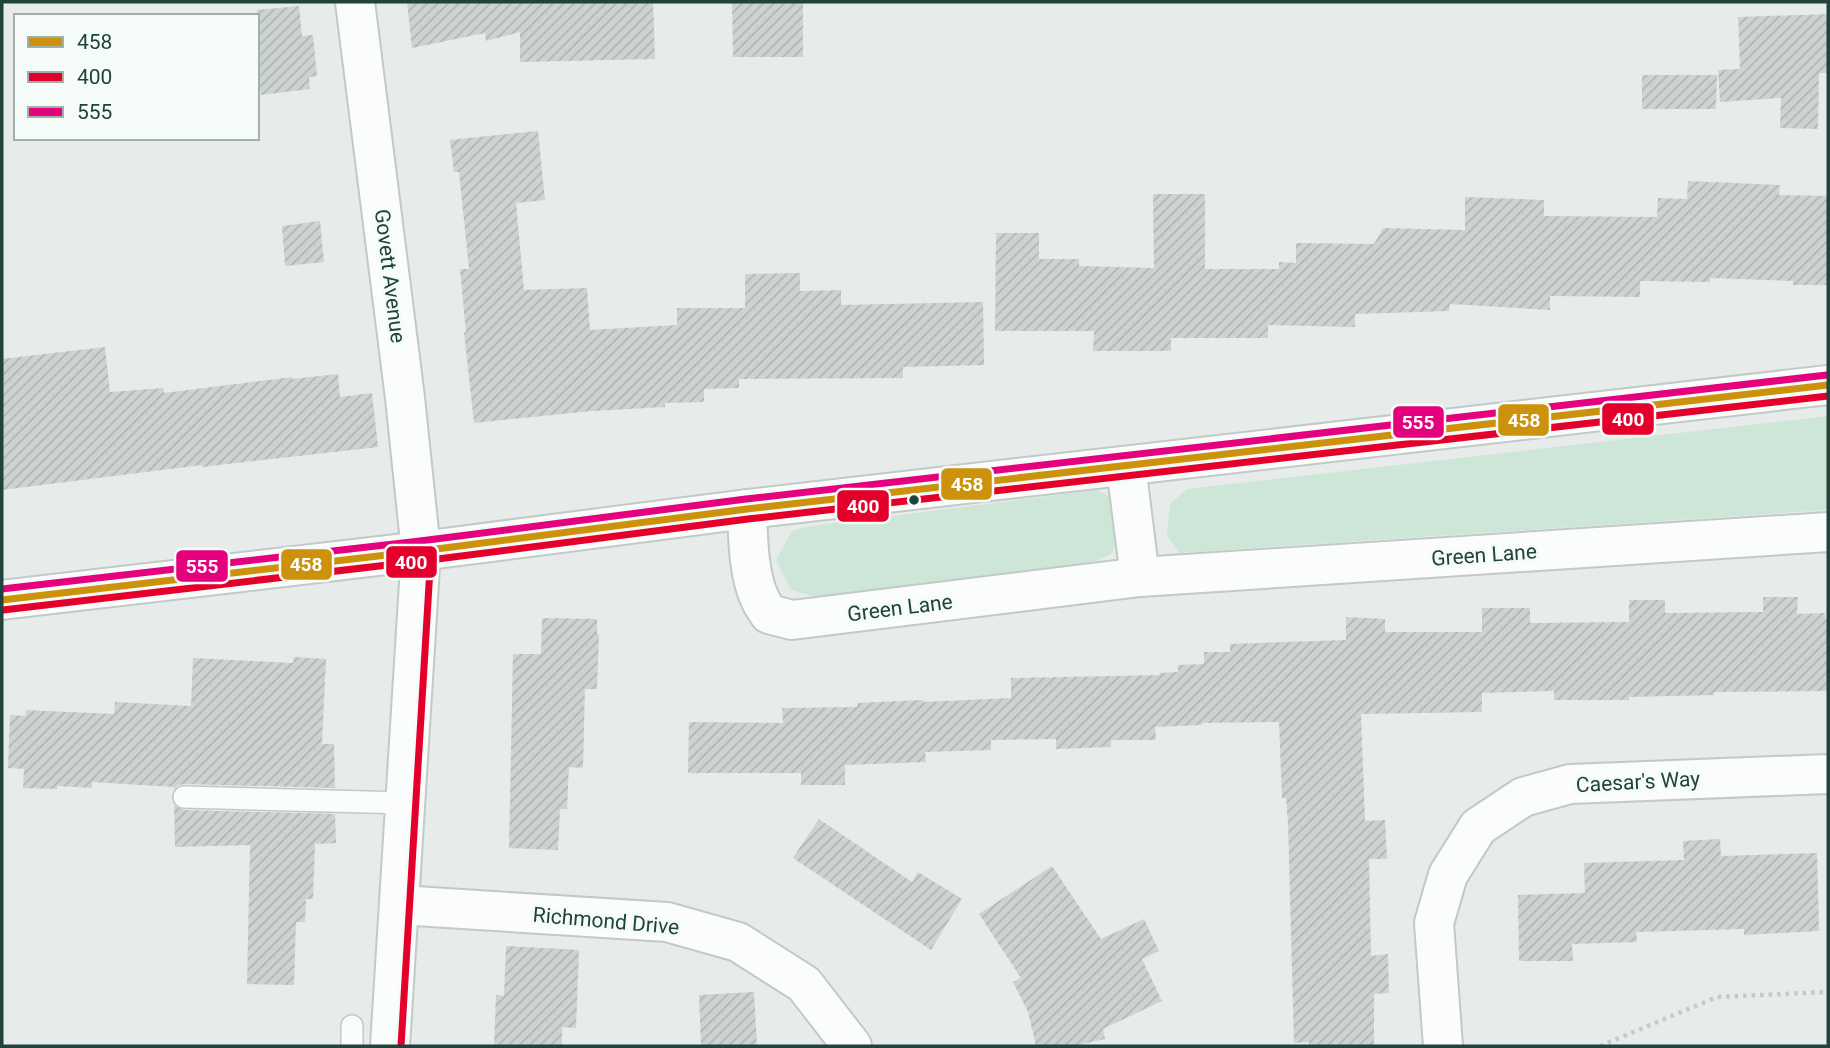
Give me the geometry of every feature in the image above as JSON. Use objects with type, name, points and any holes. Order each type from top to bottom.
[{"type":"street","name":"Govett Avenue","points":[[355,2],[405,398],[421,551],[390,1046]]},
{"type":"street","points":[[2,600],[421,551],[747,509],[1828,385]]},
{"type":"street","points":[[1126,466],[1140,577]]},
{"type":"street","name":"Green Lane","points":[[747,509],[748,538],[759,598],[769,614],[792,620],[1140,577],[1828,533]]},
{"type":"street","name":"Caesar's Way","points":[[1443,1046],[1434,923],[1448,875],[1478,827],[1523,797],[1570,784],[1828,774]]},
{"type":"street","name":"Richmond Drive","points":[[399,905],[667,922],[738,942],[804,984],[852,1046]]},
{"type":"lane","points":[[184,797],[404,803]]},
{"type":"path","points":[[1600,1046],[1717,997],[1828,992]]},
{"type":"green space","points":[[1828,416],[1828,510],[1179,553],[1167,535],[1170,504],[1187,489]]},
{"type":"green space","points":[[1098,490],[1115,500],[1123,533],[1111,554],[1078,569],[823,599],[791,590],[776,560],[792,531],[811,526]]},
{"type":"building","points":[[407,2],[653,2],[655,59],[520,62],[520,32],[486,41],[485,33],[412,48]]},
{"type":"building","points":[[732,2],[803,2],[803,57],[733,57]]},
{"type":"building","points":[[299,6],[302,36],[313,35],[317,76],[309,77],[310,89],[261,95],[257,10]]},
{"type":"building","points":[[1828,14],[1828,73],[1819,73],[1818,129],[1780,128],[1781,98],[1720,102],[1718,70],[1740,69],[1738,17]]},
{"type":"building","points":[[1642,75],[1717,75],[1716,109],[1642,109]]},
{"type":"building","points":[[538,131],[545,200],[516,203],[524,290],[587,288],[590,330],[677,325],[677,308],[745,308],[745,274],[800,273],[800,291],[841,290],[841,305],[983,302],[984,365],[903,367],[903,378],[739,379],[739,388],[704,389],[704,402],[665,403],[665,407],[592,411],[474,423],[460,269],[469,269],[459,172],[454,172],[450,140]]},
{"type":"building","points":[[1688,181],[1780,185],[1779,195],[1828,196],[1828,285],[1710,278],[1710,282],[1640,281],[1640,297],[1550,296],[1550,310],[1450,304],[1449,311],[1355,314],[1355,327],[1268,325],[1268,338],[1171,338],[1171,351],[1093,351],[1094,331],[995,331],[996,233],[1039,233],[1039,259],[1079,259],[1079,266],[1154,268],[1153,194],[1205,194],[1205,269],[1279,269],[1279,262],[1296,263],[1296,243],[1374,244],[1383,228],[1465,230],[1465,197],[1544,200],[1544,216],[1657,217],[1658,198],[1687,199]]},
{"type":"building","points":[[320,221],[324,262],[285,266],[282,226]]},
{"type":"building","points":[[105,347],[110,392],[163,388],[164,393],[338,374],[340,397],[372,393],[378,447],[202,465],[2,490],[2,359]]},
{"type":"building","points":[[1763,597],[1798,597],[1797,614],[1825,613],[1825,619],[1828,618],[1828,691],[1714,692],[1714,695],[1629,697],[1629,700],[1554,700],[1554,691],[1482,693],[1482,712],[1361,714],[1365,821],[1385,820],[1387,859],[1369,859],[1371,956],[1388,954],[1389,993],[1374,994],[1374,1046],[1309,1046],[1309,1042],[1294,1043],[1288,823],[1286,798],[1282,798],[1279,722],[1202,723],[1155,727],[1156,740],[1111,740],[1111,747],[1056,749],[1056,739],[991,740],[991,750],[925,752],[926,762],[845,765],[845,785],[801,785],[801,773],[688,773],[689,722],[783,723],[782,708],[857,707],[857,703],[1011,698],[1011,678],[1160,675],[1159,673],[1178,672],[1178,665],[1204,664],[1204,652],[1230,652],[1230,644],[1346,640],[1346,617],[1385,619],[1385,632],[1482,632],[1482,608],[1530,608],[1530,623],[1629,622],[1629,600],[1665,600],[1665,613],[1763,612]]},
{"type":"building","points":[[542,618],[597,619],[599,634],[597,689],[585,689],[583,768],[569,767],[567,809],[560,809],[558,850],[509,848],[513,654],[541,654]]},
{"type":"building","points":[[294,657],[326,659],[322,744],[334,744],[335,788],[184,784],[174,789],[92,782],[92,788],[23,788],[24,769],[8,768],[10,715],[26,716],[26,710],[114,714],[115,702],[191,706],[193,658],[293,663]]},
{"type":"building","points":[[174,805],[184,810],[335,814],[336,843],[315,844],[313,899],[306,899],[305,922],[296,922],[294,985],[247,984],[250,845],[175,847]]},
{"type":"building","points":[[819,819],[912,882],[918,872],[962,899],[931,950],[793,858]]},
{"type":"building","points":[[1720,839],[1721,856],[1817,853],[1819,931],[1744,935],[1744,929],[1636,932],[1637,942],[1572,944],[1573,961],[1519,961],[1518,895],[1585,893],[1584,863],[1684,860],[1683,841]]},
{"type":"building","points":[[1052,866],[1101,939],[1144,919],[1159,951],[1142,959],[1162,1001],[1103,1029],[1105,1039],[1073,1046],[1036,1046],[1028,1012],[1013,982],[1021,978],[979,914]]},
{"type":"building","points":[[506,946],[579,950],[576,1028],[562,1027],[562,1046],[494,1046],[496,995],[504,996]]},
{"type":"building","points":[[754,992],[757,1046],[701,1046],[699,995]]},
{"type":"transit line","name":"555","points":[[2,589],[420,541],[746,499],[1827,375]]},
{"type":"transit line","name":"458","points":[[2,600],[421,551],[747,509],[1828,385]]},
{"type":"transit line","name":"400","points":[[3,610],[422,561],[748,519],[1828,396]]},
{"type":"transit line","name":"400","points":[[401,1046],[431,552]]}]
